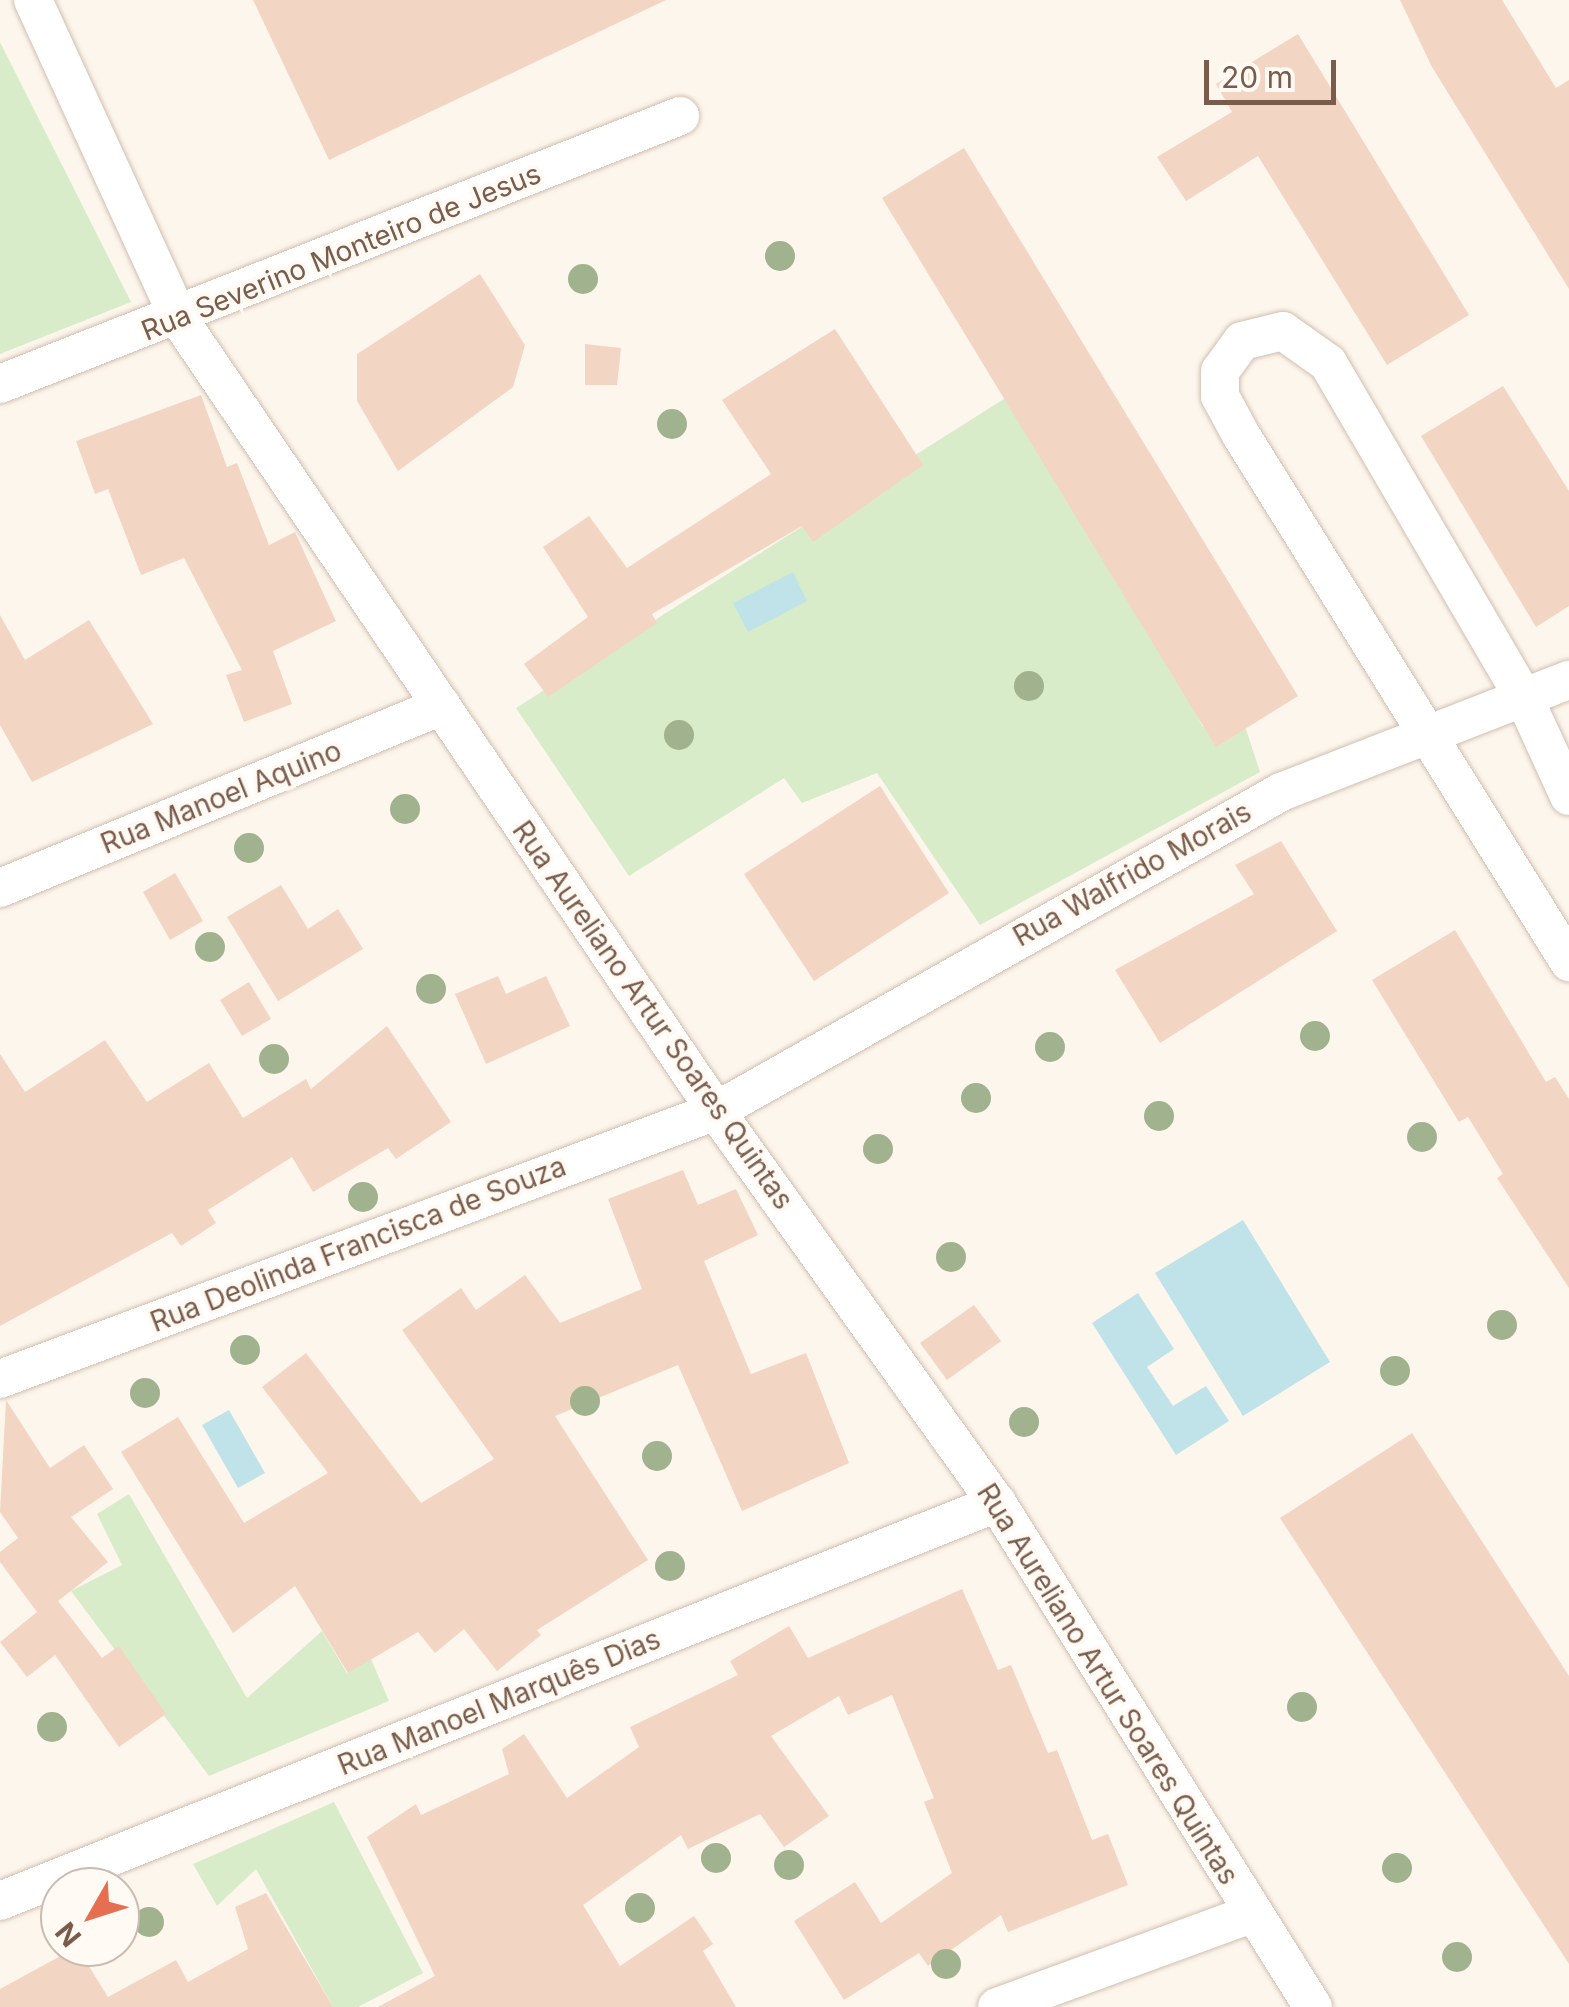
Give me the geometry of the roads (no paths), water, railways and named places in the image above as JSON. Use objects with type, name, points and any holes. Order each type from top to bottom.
[{"type":"street","name":"Rua Aureliano Artur Soares Quintas","points":[[33,0],[179,318],[716,1110],[998,1503],[1251,1914],[1313,2007]]},
{"type":"street","name":"Rua Severino Monteiro de Jesus","points":[[0,384],[179,318],[680,116]]},
{"type":"street","points":[[1569,796],[1524,700],[1328,363],[1284,331],[1242,341],[1226,354],[1220,396],[1569,962]]},
{"type":"street","name":"Rua Walfrido Morais","points":[[716,1110],[1166,851],[1281,792],[1569,680]]},
{"type":"street","name":"Rua Manoel Aquino","points":[[0,888],[442,706]]},
{"type":"street","name":"Rua Deolinda Francisca de Souza","points":[[0,1379],[716,1110]]},
{"type":"street","name":"Rua Manoel Marquês Dias","points":[[0,1901],[998,1503]]},
{"type":"street","points":[[997,2007],[1251,1914]]},
{"type":"water","points":[[793,572],[807,601],[748,632],[733,603]]},
{"type":"water","points":[[1243,1220],[1330,1362],[1243,1416],[1155,1273]]},
{"type":"water","points":[[1138,1293],[1174,1349],[1147,1367],[1173,1406],[1206,1386],[1229,1421],[1176,1455],[1092,1323]]},
{"type":"water","points":[[229,1410],[265,1473],[238,1488],[202,1425]]}]
